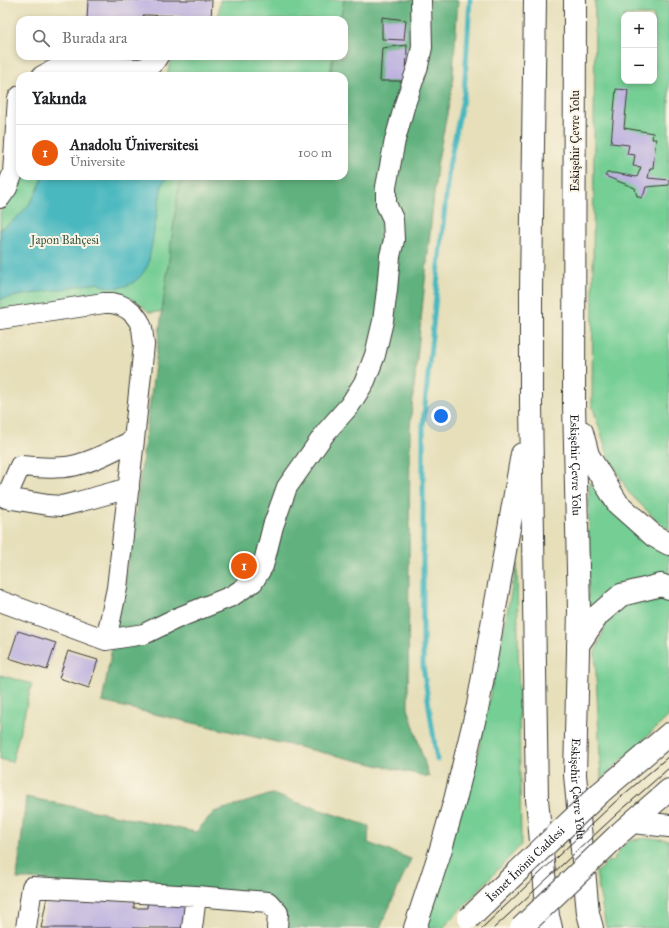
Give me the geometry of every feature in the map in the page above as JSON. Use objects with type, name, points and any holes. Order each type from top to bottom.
[{"type":"main road","points":[[528,0],[533,123]]},
{"type":"main road","points":[[535,0],[531,404],[537,799],[548,916],[551,928]]},
{"type":"main road","name":"Eskişehir Çevre Yolu","points":[[575,0],[574,403],[579,610],[575,775],[588,913],[592,928]]},
{"type":"main road","points":[[574,403],[588,455],[618,504],[654,536],[669,544]]},
{"type":"main road","points":[[415,928],[440,852],[457,793],[478,705],[531,404]]},
{"type":"main road","points":[[578,645],[598,615],[621,595],[661,585],[669,588]]},
{"type":"main road","name":"İsmet İnönü Caddesi","points":[[464,923],[600,794],[669,734]]},
{"type":"main road","points":[[521,928],[625,829],[669,790]]},
{"type":"main road","points":[[625,829],[669,826]]},
{"type":"street","points":[[0,601],[106,640],[144,634],[232,596],[253,582],[263,566],[273,526],[287,487],[326,432],[350,405],[365,381],[375,355],[383,322],[390,256],[394,240],[392,219],[386,204],[386,187],[395,140],[418,66],[422,47],[420,0]]},
{"type":"street","points":[[51,72],[71,66],[140,69],[146,68],[156,60]]},
{"type":"street","points":[[0,198],[7,188],[13,173],[16,128]]},
{"type":"street","points":[[0,319],[112,303],[128,309],[134,314],[139,320],[142,328],[144,345],[129,488],[117,588],[106,640]]},
{"type":"street","points":[[129,488],[62,506],[6,498],[20,466],[64,467],[79,465],[134,440]]},
{"type":"street","points":[[26,928],[32,887],[196,896],[268,902],[278,913],[276,928]]},
{"type":"street","points":[[192,928],[196,896]]},
{"type":"green space","points":[[220,0],[344,0],[341,16],[218,16]]},
{"type":"green space","points":[[344,0],[458,0],[452,89],[437,165],[410,427],[408,708],[429,777],[102,702],[132,538],[179,184],[186,180],[348,180],[348,72],[331,72],[332,60],[348,60],[348,16],[341,16]]},
{"type":"green space","points":[[595,0],[669,0],[669,530],[629,493],[608,455],[592,405]]},
{"type":"green space","points":[[170,60],[332,60],[331,72],[168,72]]},
{"type":"green space","name":"Japon Bahçesi","points":[[20,180],[186,180],[179,184],[162,312],[149,312],[138,302],[126,297],[0,310],[0,212]]},
{"type":"green space","points":[[589,482],[606,501],[669,552],[669,581],[635,579],[606,594],[588,613]]},
{"type":"green space","points":[[517,563],[521,845],[443,928],[423,928],[477,759]]},
{"type":"green space","points":[[669,594],[669,716],[601,779],[595,652],[607,622],[627,603]]},
{"type":"green space","points":[[0,675],[32,684],[12,762],[0,759]]},
{"type":"green space","points":[[272,794],[369,826],[368,843],[411,859],[380,928],[281,928],[283,911],[31,879],[17,879],[26,797],[196,832],[214,812]]},
{"type":"green space","points":[[651,838],[669,840],[669,928],[606,928],[596,873],[608,861],[613,861],[621,848],[627,842]]},
{"type":"water","name":"Japon Bahçesi","points":[[42,180],[165,180],[162,185],[148,265],[144,272],[133,283],[127,286],[113,287],[97,283],[0,299],[0,229],[8,225],[27,207]]},
{"type":"building","points":[[88,0],[212,0],[211,16],[87,16]]},
{"type":"building","points":[[382,17],[406,20],[404,40],[382,39]]},
{"type":"building","points":[[407,45],[406,81],[380,81],[382,48]]},
{"type":"building","points":[[616,89],[628,90],[624,128],[653,133],[652,139],[656,139],[653,168],[650,168],[648,178],[669,180],[669,185],[646,187],[641,198],[637,196],[635,188],[605,176],[607,173],[613,173],[637,177],[641,167],[633,166],[635,155],[627,154],[629,145],[611,143]]},
{"type":"building","points":[[18,631],[56,643],[47,670],[9,658]]},
{"type":"building","points":[[68,651],[98,660],[89,688],[59,678]]},
{"type":"building","points":[[48,892],[134,901],[134,908],[147,908],[148,898],[185,903],[182,928],[41,928]]},
{"type":"waterway","points":[[437,760],[423,666],[423,425],[449,166],[464,94],[470,0]]},
{"type":"tram line","points":[[482,928],[615,802],[669,756]]},
{"type":"tram line","points":[[494,928],[669,768]]},
{"type":"place","name":"Anadolu Üniversitesi","points":[[244,566]]}]
